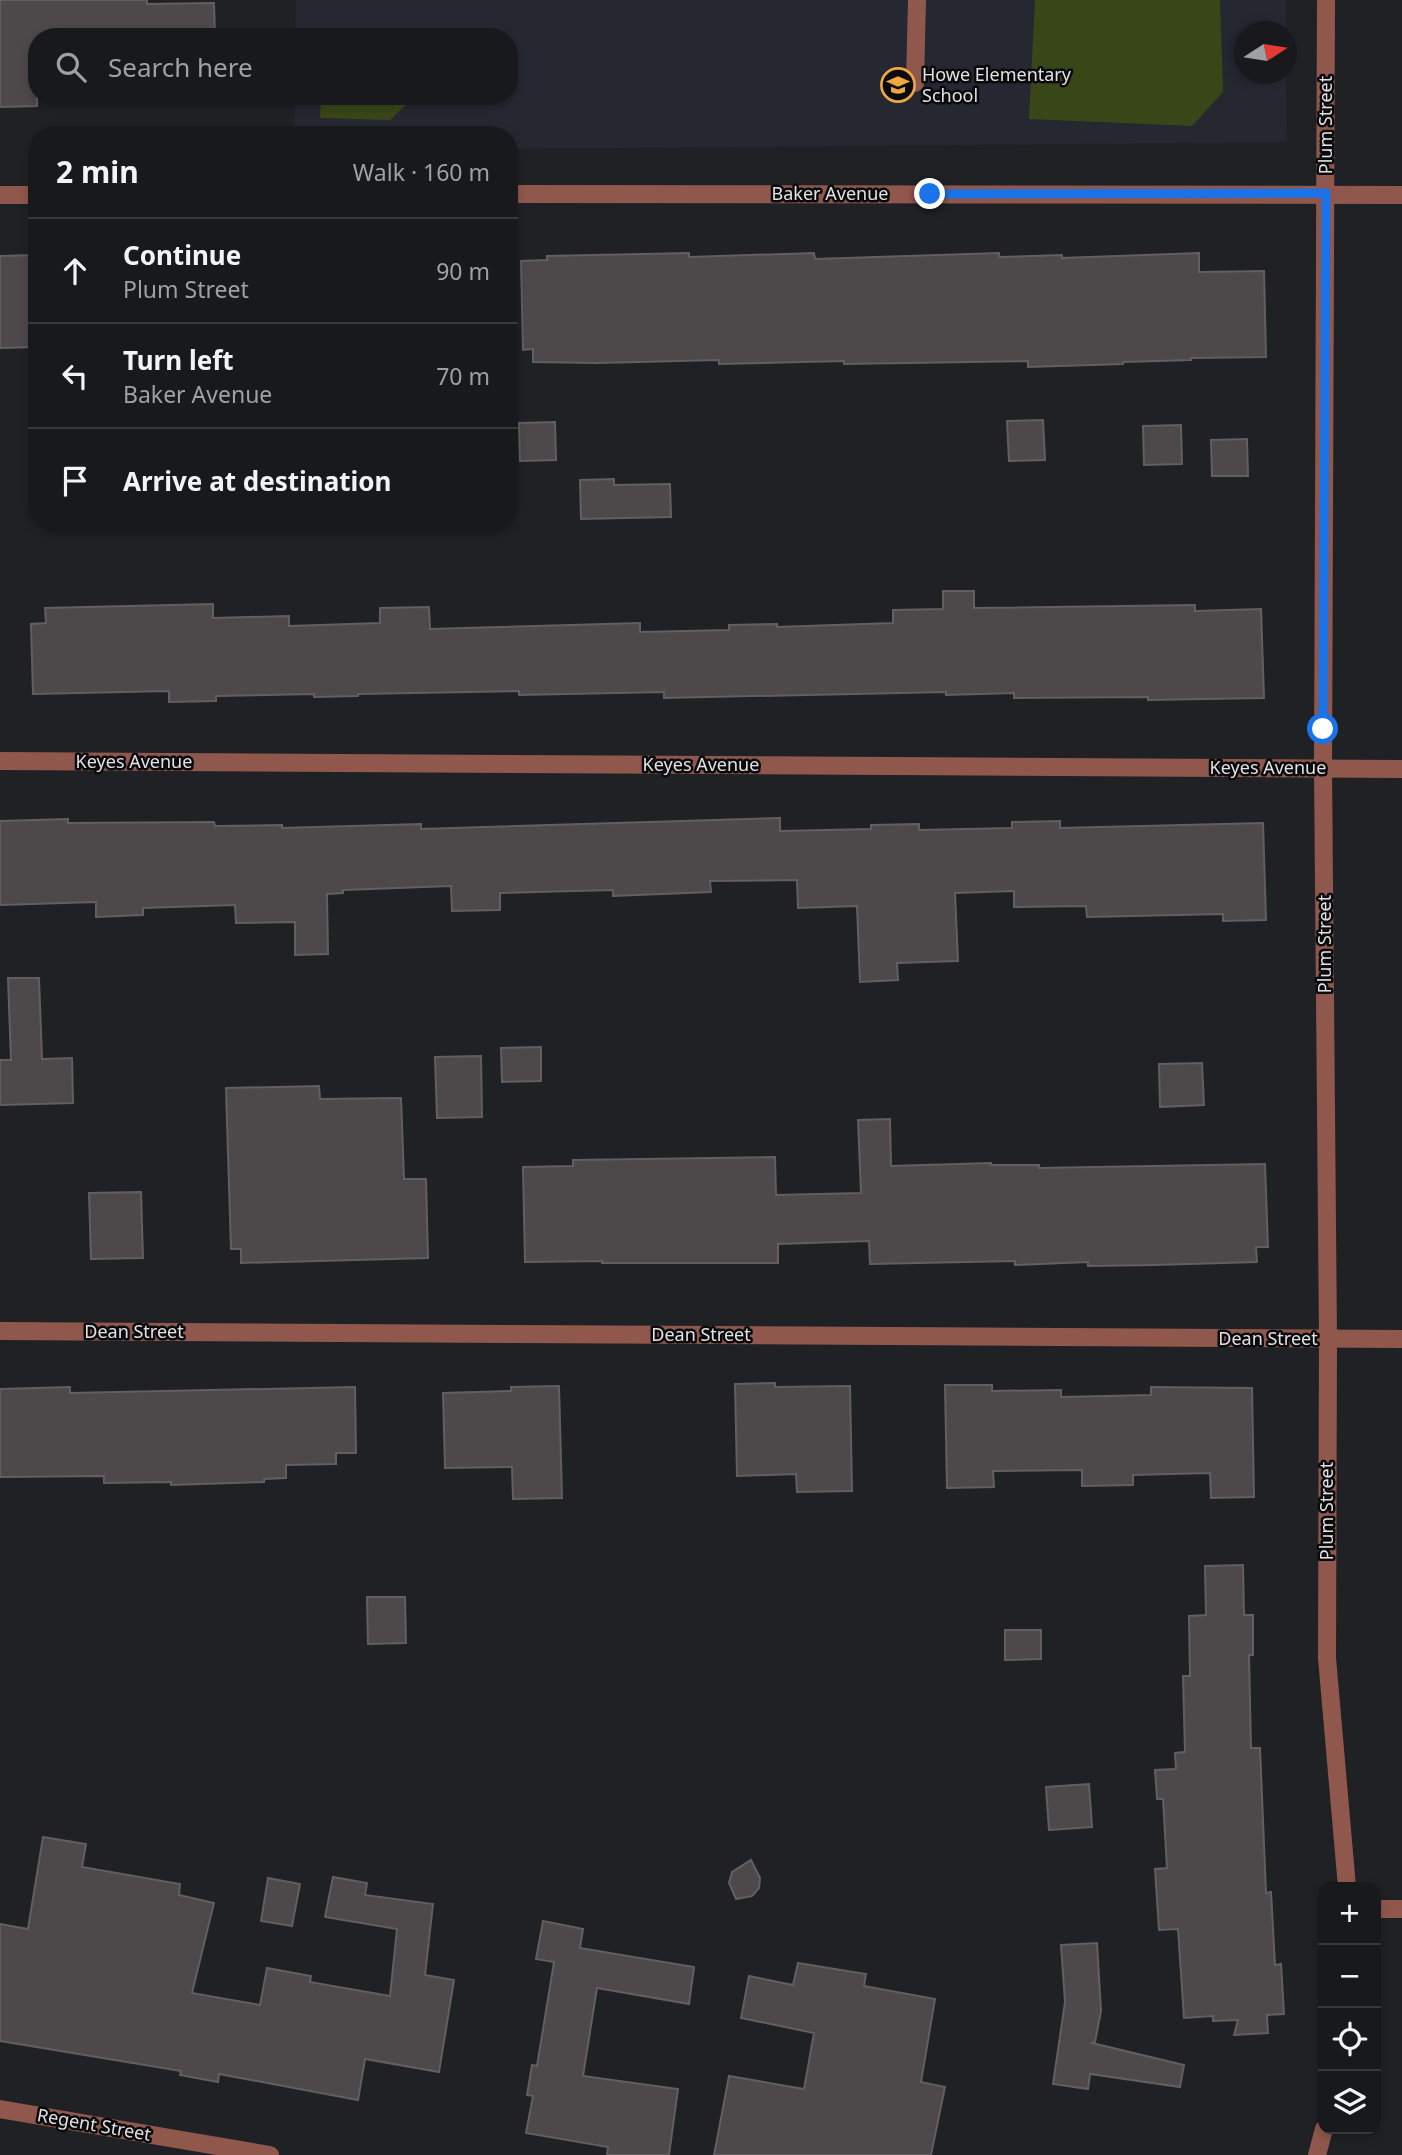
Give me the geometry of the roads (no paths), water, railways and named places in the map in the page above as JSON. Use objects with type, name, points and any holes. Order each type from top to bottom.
[{"type":"street","points":[[915,83],[917,0]]},
{"type":"street","name":"Plum Street","points":[[1326,0],[1323,768],[1328,1339],[1327,1658],[1347,1882]]},
{"type":"street","name":"Baker Avenue","points":[[518,194],[1402,194]]},
{"type":"street","points":[[0,195],[28,195]]},
{"type":"street","name":"Keyes Avenue","points":[[0,761],[1402,769]]},
{"type":"street","name":"Dean Street","points":[[0,1331],[1402,1339]]},
{"type":"street","points":[[1381,1909],[1402,1909]]},
{"type":"street","name":"Regent Street","points":[[0,2109],[270,2155]]},
{"type":"street","points":[[1317,2155],[1323,2134]]},
{"type":"place","name":"Howe Elementary School","points":[[898,85]]}]
